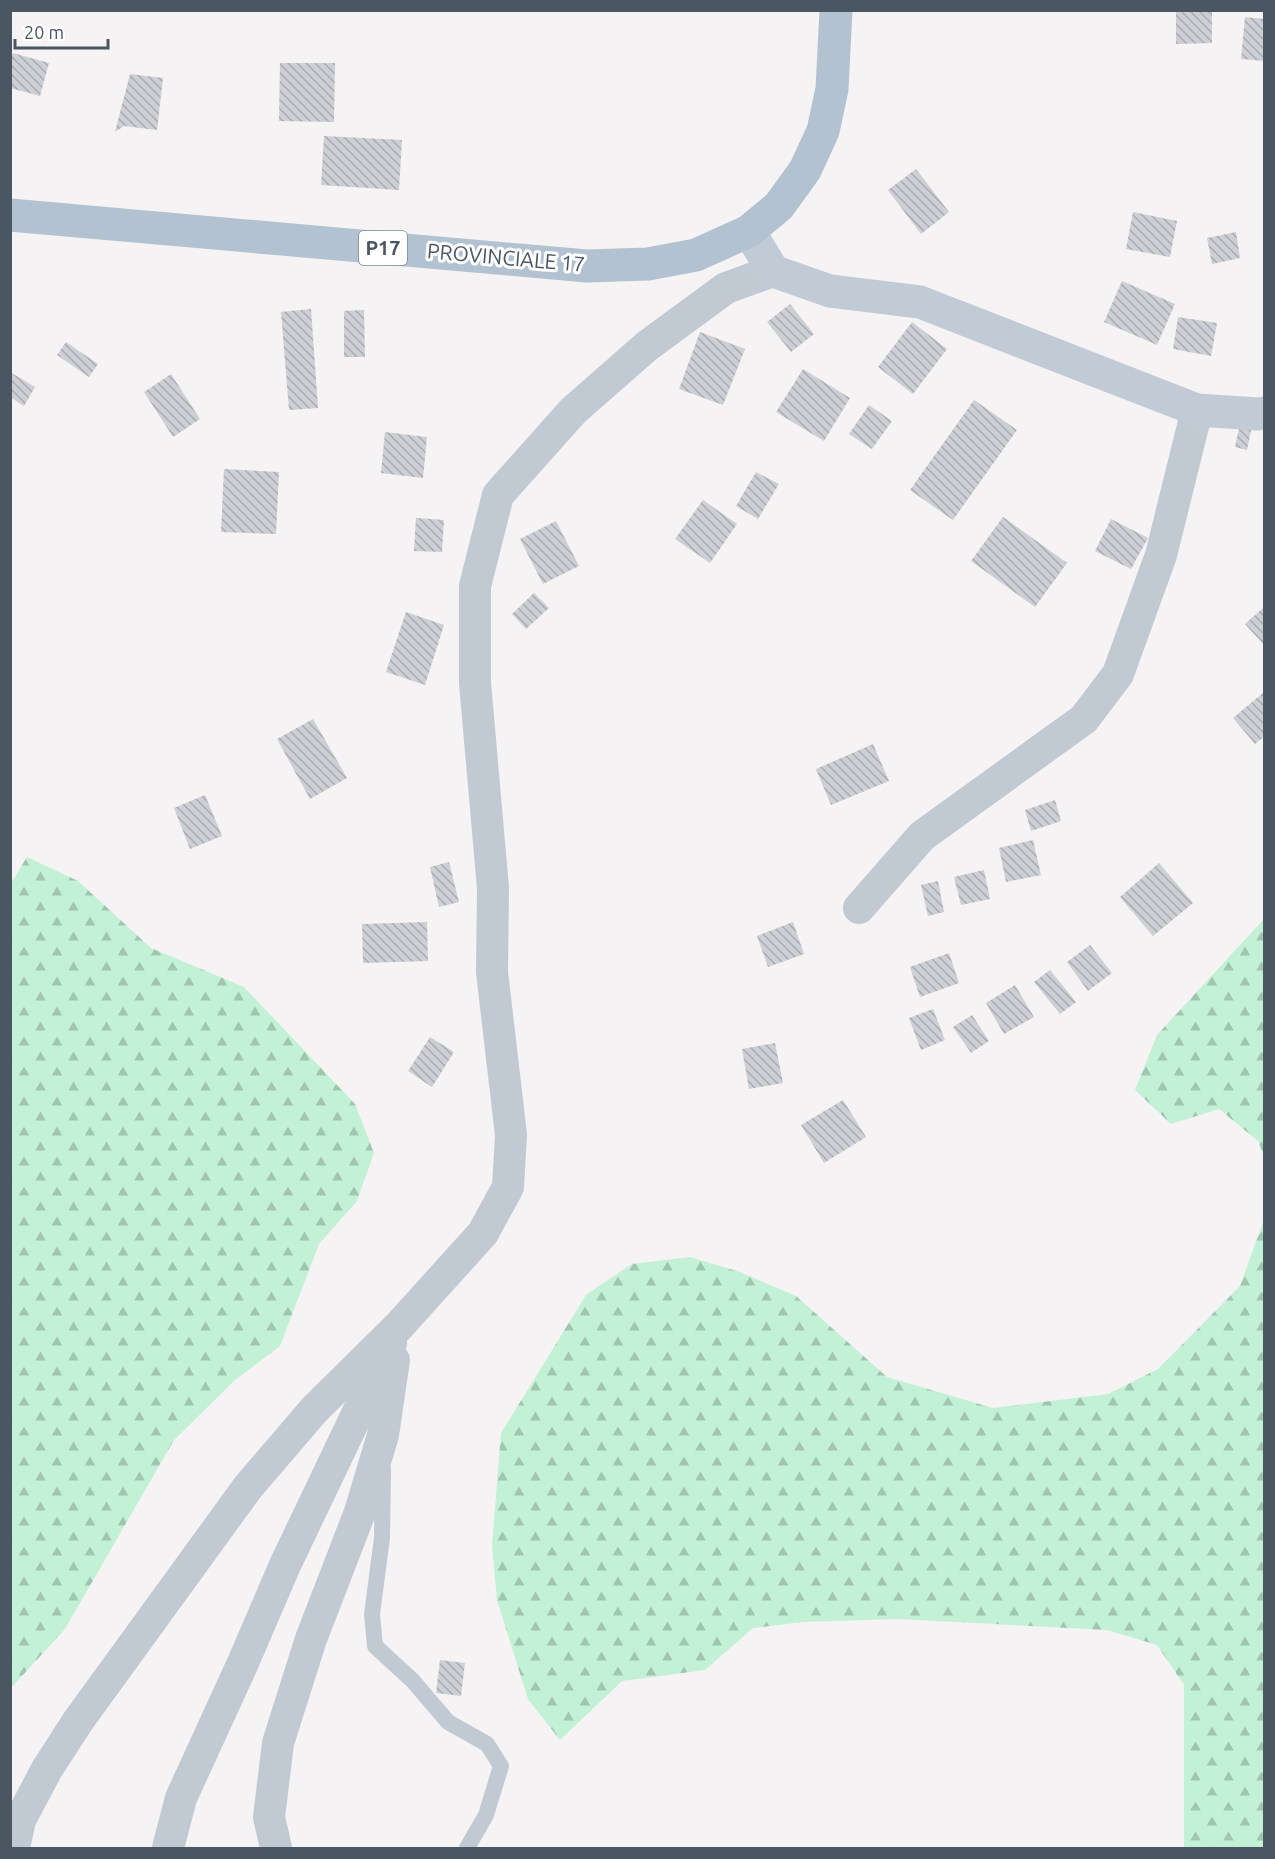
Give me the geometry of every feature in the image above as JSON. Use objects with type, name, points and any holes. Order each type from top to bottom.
[{"type":"main road","name":"PROVINCIALE 17","points":[[10,215],[586,266],[648,264],[696,255],[749,231],[779,206],[805,170],[823,131],[832,88],[836,10]]},
{"type":"street","points":[[749,231],[773,271]]},
{"type":"street","points":[[14,1848],[20,1820],[47,1769],[78,1721],[248,1487],[314,1410],[399,1326],[483,1233],[508,1188],[511,1135],[492,972],[493,888],[475,684],[475,586],[498,495],[573,411],[647,346],[726,288],[773,271],[830,291],[920,302],[1197,410],[1264,413]]},
{"type":"street","points":[[859,908],[922,836],[1084,719],[1118,674],[1161,555],[1197,410]]},
{"type":"street","points":[[276,1848],[269,1816],[278,1743],[311,1639],[360,1512],[383,1435],[399,1326]]},
{"type":"street","points":[[168,1848],[181,1798],[285,1564],[399,1326]]},
{"type":"lane","points":[[383,1435],[382,1538],[372,1614],[375,1646],[413,1681],[448,1722],[487,1744],[501,1766],[486,1815],[467,1848]]},
{"type":"green space","points":[[27,857],[78,881],[151,948],[244,987],[355,1104],[374,1153],[357,1201],[319,1244],[280,1346],[235,1380],[174,1440],[65,1629],[11,1688],[10,885]]},
{"type":"green space","points":[[1264,919],[1264,1156],[1258,1141],[1219,1109],[1171,1124],[1135,1090],[1157,1035]]},
{"type":"green space","points":[[1264,1219],[1264,1848],[1184,1848],[1184,1685],[1157,1645],[1107,1630],[898,1619],[802,1622],[753,1628],[705,1670],[622,1681],[560,1740],[528,1699],[497,1600],[492,1546],[501,1433],[586,1295],[632,1264],[690,1257],[740,1272],[796,1296],[887,1377],[993,1408],[1108,1394],[1158,1369],[1240,1286]]},
{"type":"building","points":[[1176,10],[1212,10],[1212,43],[1176,44]]},
{"type":"building","points":[[1245,17],[1264,19],[1264,61],[1241,59]]},
{"type":"building","points":[[13,53],[49,63],[40,96],[10,88],[10,61]]},
{"type":"building","points":[[280,63],[335,63],[334,122],[279,121]]},
{"type":"building","points":[[130,74],[163,78],[157,130],[124,126],[115,132]]},
{"type":"building","points":[[324,136],[402,140],[399,190],[321,185]]},
{"type":"building","points":[[916,169],[949,212],[921,234],[888,190]]},
{"type":"building","points":[[1133,212],[1177,221],[1170,257],[1126,249]]},
{"type":"building","points":[[1236,232],[1240,258],[1212,264],[1207,238]]},
{"type":"building","points":[[1122,281],[1175,304],[1157,345],[1104,322]]},
{"type":"building","points":[[790,304],[814,334],[791,352],[767,322]]},
{"type":"building","points":[[311,309],[318,408],[289,410],[281,312]]},
{"type":"building","points":[[364,310],[365,357],[344,357],[344,311]]},
{"type":"building","points":[[1178,317],[1217,323],[1211,356],[1173,349]]},
{"type":"building","points":[[912,322],[947,349],[913,394],[878,367]]},
{"type":"building","points":[[700,332],[745,349],[723,405],[679,389]]},
{"type":"building","points":[[66,342],[98,364],[89,377],[57,355]]},
{"type":"building","points":[[803,369],[850,398],[824,441],[776,412]]},
{"type":"building","points":[[10,372],[35,387],[24,406],[10,397]]},
{"type":"building","points":[[171,374],[200,419],[173,437],[144,392]]},
{"type":"building","points":[[974,400],[1017,430],[953,520],[910,490]]},
{"type":"building","points":[[869,405],[892,421],[872,449],[849,434]]},
{"type":"building","points":[[1240,423],[1252,426],[1247,450],[1235,447]]},
{"type":"building","points":[[385,432],[427,437],[423,478],[381,473]]},
{"type":"building","points":[[224,469],[279,472],[276,534],[221,532]]},
{"type":"building","points":[[756,472],[779,484],[758,519],[736,506]]},
{"type":"building","points":[[703,500],[737,524],[710,563],[675,539]]},
{"type":"building","points":[[1003,517],[1067,563],[1035,607],[971,561]]},
{"type":"building","points":[[416,518],[444,520],[442,552],[414,551]]},
{"type":"building","points":[[1111,519],[1148,538],[1131,569],[1095,551]]},
{"type":"building","points":[[556,521],[579,566],[543,584],[520,539]]},
{"type":"building","points":[[534,593],[549,608],[526,629],[512,614]]},
{"type":"building","points":[[1264,607],[1264,645],[1245,624]]},
{"type":"building","points":[[406,612],[444,625],[425,685],[386,672]]},
{"type":"building","points":[[1264,692],[1264,737],[1255,744],[1233,718]]},
{"type":"building","points":[[313,719],[347,778],[310,799],[277,739]]},
{"type":"building","points":[[873,744],[889,781],[831,805],[816,769]]},
{"type":"building","points":[[205,795],[222,836],[190,849],[174,808]]},
{"type":"building","points":[[1055,800],[1061,821],[1031,831],[1025,810]]},
{"type":"building","points":[[1033,840],[1041,875],[1006,882],[999,848]]},
{"type":"building","points":[[449,862],[459,902],[439,907],[430,867]]},
{"type":"building","points":[[1159,863],[1193,903],[1153,936],[1120,897]]},
{"type":"building","points":[[984,870],[990,899],[961,905],[954,877]]},
{"type":"building","points":[[938,881],[944,912],[928,916],[921,885]]},
{"type":"building","points":[[427,922],[428,961],[363,963],[362,924]]},
{"type":"building","points":[[793,922],[804,954],[768,967],[757,936]]},
{"type":"building","points":[[1090,945],[1112,973],[1088,991],[1067,962]]},
{"type":"building","points":[[949,953],[959,983],[920,997],[910,967]]},
{"type":"building","points":[[1050,970],[1076,1002],[1060,1014],[1034,982]]},
{"type":"building","points":[[1015,985],[1034,1017],[1004,1034],[986,1003]]},
{"type":"building","points":[[933,1009],[945,1040],[921,1050],[909,1018]]},
{"type":"building","points":[[972,1015],[989,1041],[971,1053],[953,1027]]},
{"type":"building","points":[[430,1037],[454,1052],[432,1087],[408,1071]]},
{"type":"building","points":[[775,1043],[783,1083],[749,1089],[742,1049]]},
{"type":"building","points":[[843,1100],[866,1137],[824,1163],[801,1125]]},
{"type":"building","points":[[440,1660],[465,1663],[461,1696],[436,1693]]}]
